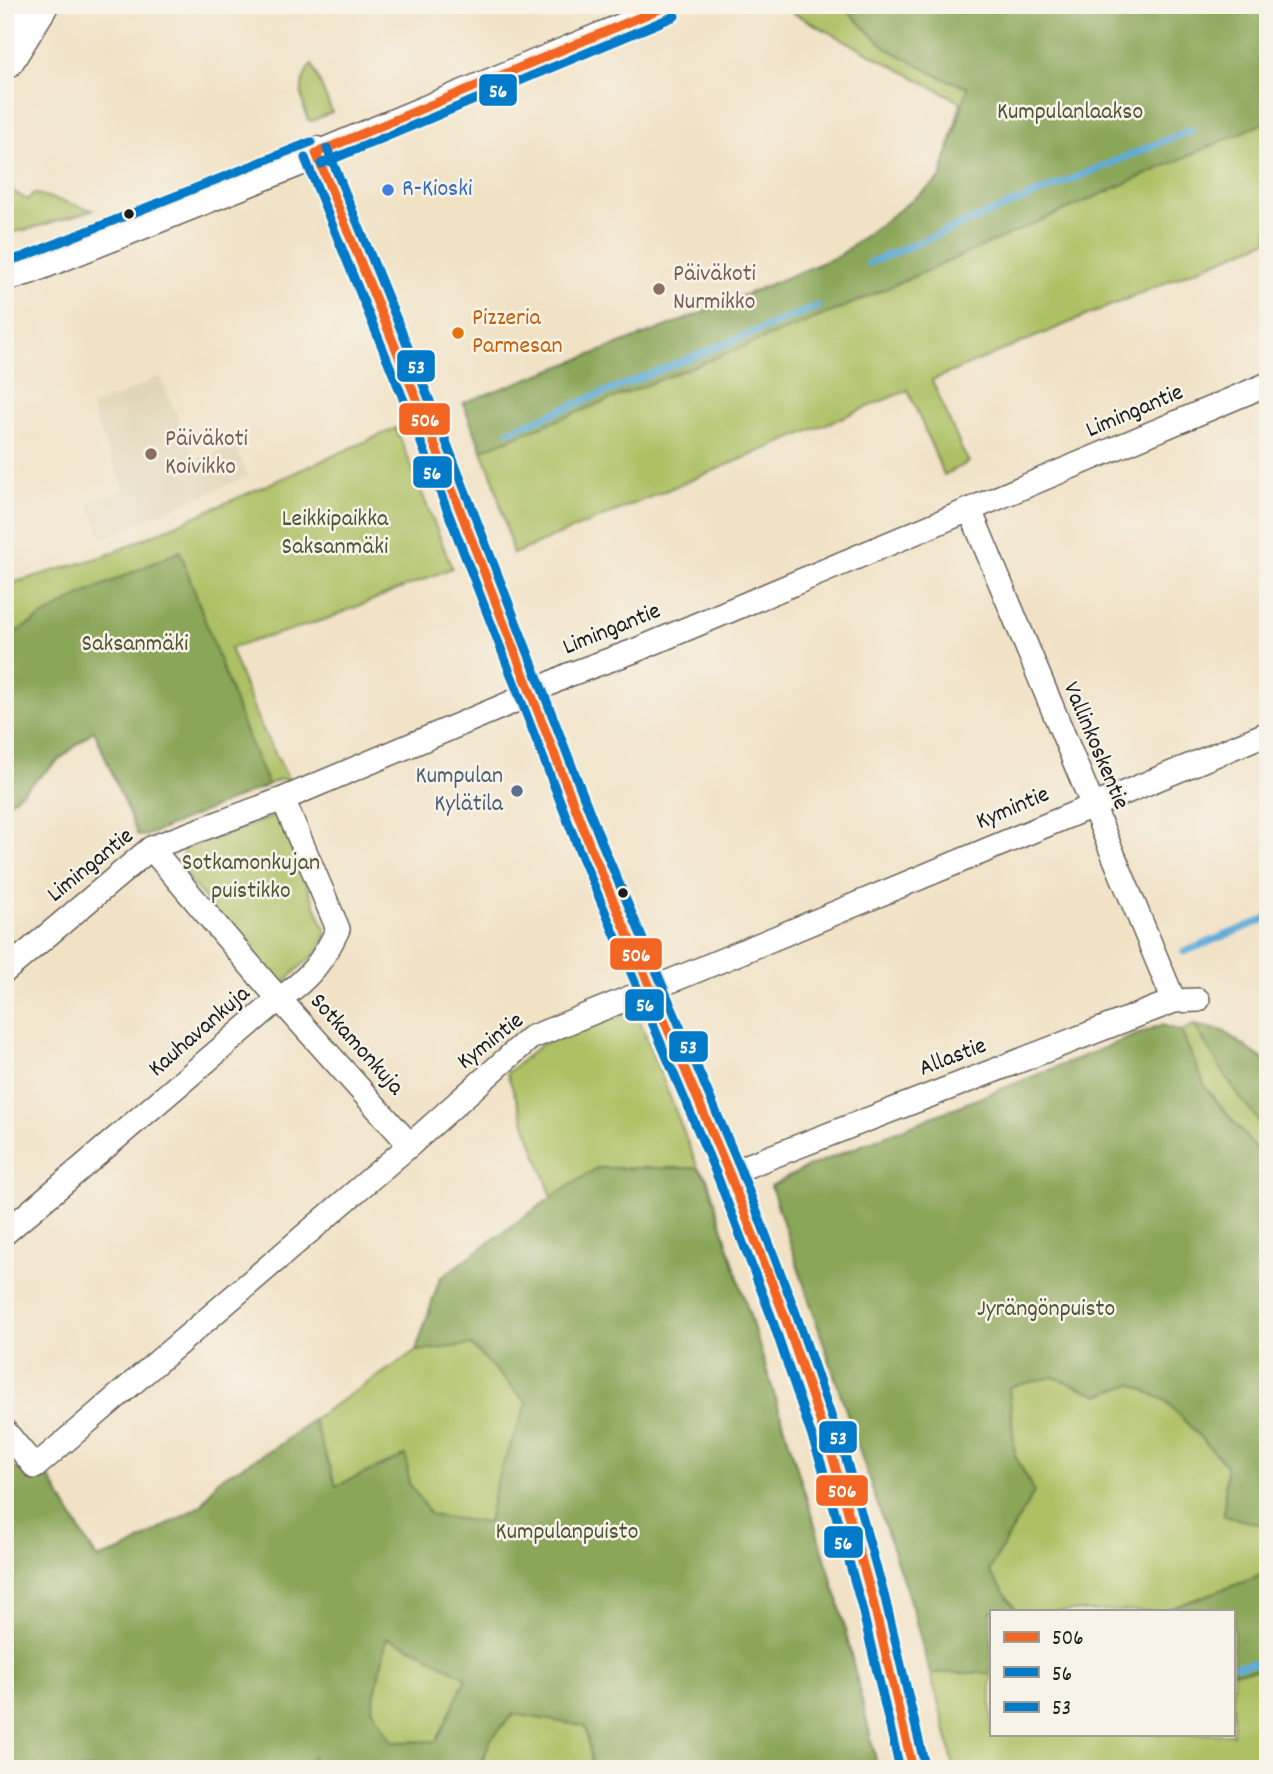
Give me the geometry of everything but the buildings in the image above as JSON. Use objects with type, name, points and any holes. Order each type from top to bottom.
[{"type":"main road","points":[[5,60],[39,5]]},
{"type":"street","points":[[5,275],[29,268],[316,153],[670,5]]},
{"type":"street","points":[[316,153],[434,441],[590,846],[729,1173],[783,1312],[834,1462],[873,1601],[913,1769]]},
{"type":"street","name":"Limingantie","points":[[5,971],[151,848],[283,799],[568,676],[1268,384]]},
{"type":"street","name":"Vallinkoskentie","points":[[970,510],[1174,1001]]},
{"type":"street","name":"Kymintie","points":[[5,1431],[36,1466],[410,1145],[530,1038],[1268,733]]},
{"type":"street","name":"Sotkamonkuja","points":[[283,799],[338,929],[325,956],[298,986],[279,999],[410,1145]]},
{"type":"street","name":"Kauhavankuja","points":[[5,1233],[279,999],[151,848]]},
{"type":"street","name":"Allastie","points":[[729,1173],[1174,1001],[1198,1000]]},
{"type":"shaded area","name":"Päiväkoti Koivikko","points":[[160,376],[196,461],[235,445],[248,476],[102,538],[88,504],[125,490],[90,407],[111,398],[112,400]]},
{"type":"green space","name":"Kumpulanlaakso","points":[[778,5],[1268,5],[1268,240],[932,380],[969,462],[944,475],[908,390],[513,554],[494,481],[463,403],[684,320],[839,256],[941,178],[961,102]]},
{"type":"green space","name":"Kumpulanlaakso","points":[[841,5],[1268,5],[1268,121],[842,308],[482,450],[463,403],[684,320],[839,256],[941,178],[968,87],[942,78],[886,48]]},
{"type":"green space","points":[[312,64],[332,112],[312,121],[308,120],[302,84]]},
{"type":"green space","points":[[5,187],[28,200],[33,193],[93,210],[26,230],[5,233]]},
{"type":"green space","name":"Saksanmäki","points":[[396,428],[452,568],[324,620],[230,648],[259,722],[290,782],[281,779],[148,835],[138,836],[94,730],[5,806],[5,585],[105,556]]},
{"type":"green space","points":[[180,551],[247,736],[268,785],[148,835],[138,836],[94,730],[5,806],[5,638],[81,595]]},
{"type":"green space","name":"Sotkamonkujan puistikko","points":[[278,815],[327,934],[319,952],[279,988],[181,870],[184,848]]},
{"type":"green space","name":"Kumpulanpuisto","points":[[635,1009],[698,1168],[707,1178],[838,1600],[878,1769],[5,1769],[5,1477],[17,1467],[31,1480],[44,1469],[97,1559],[124,1550],[202,1505],[218,1480],[281,1444],[313,1419],[416,1351],[440,1278],[552,1197],[507,1073],[542,1044]]},
{"type":"green space","name":"Jyrängönpuisto","points":[[1161,1025],[1181,1031],[1194,1025],[1223,1031],[1268,1063],[1268,1769],[954,1769],[912,1607],[771,1186],[808,1167]]},
{"type":"green space","name":"Jyrängönpuisto","points":[[1161,1025],[1181,1031],[1206,1088],[1268,1164],[1268,1526],[1224,1516],[1226,1465],[1166,1401],[1132,1384],[1099,1395],[1053,1377],[1009,1387],[1015,1455],[1034,1492],[989,1571],[1016,1610],[990,1610],[990,1673],[930,1673],[912,1607],[771,1186],[808,1167]]},
{"type":"green space","points":[[1194,1025],[1223,1031],[1268,1063],[1268,1133],[1233,1088]]},
{"type":"green space","name":"Kumpulanpuisto","points":[[597,1168],[698,1168],[707,1178],[838,1600],[878,1769],[593,1769],[585,1726],[513,1714],[491,1739],[479,1769],[315,1769],[313,1756],[302,1769],[143,1769],[140,1762],[133,1769],[5,1769],[5,1477],[17,1467],[31,1480],[44,1469],[97,1559],[124,1550],[202,1505],[218,1480],[281,1444],[313,1419],[336,1486],[406,1455],[409,1483],[431,1515],[488,1523],[496,1482],[527,1403],[471,1345],[416,1351],[440,1278]],"holes":[[[387,1638],[418,1650],[466,1678],[437,1741],[392,1742],[372,1708]]]},
{"type":"green space","points":[[1268,1573],[1268,1669],[1234,1672],[1234,1610],[1166,1610]]},
{"type":"waterway","points":[[869,263],[1191,130]]},
{"type":"waterway","points":[[509,431],[818,306]]},
{"type":"waterway","points":[[1184,952],[1268,918]]},
{"type":"waterway","points":[[1237,1665],[1268,1662]]},
{"type":"transit line","name":"506","points":[[316,153],[669,5]]},
{"type":"transit line","name":"56","points":[[321,164],[675,16]]},
{"type":"transit line","name":"53","points":[[5,262],[311,142]]},
{"type":"transit line","name":"53","points":[[327,148],[440,426],[601,841],[740,1168],[794,1308],[846,1459],[885,1598],[925,1766]]},
{"type":"transit line","name":"506","points":[[316,153],[429,430],[590,846],[729,1173],[783,1312],[834,1462],[873,1601],[913,1769]]},
{"type":"transit line","name":"56","points":[[305,158],[418,435],[579,850],[718,1178],[771,1316],[822,1466],[861,1604],[900,1769]]},
{"type":"place","name":"R-Kioski","points":[[388,190]]},
{"type":"place","name":"Päiväkoti Nurmikko","points":[[659,289]]},
{"type":"place","name":"Pizzeria Parmesan","points":[[458,333]]},
{"type":"place","name":"Päiväkoti Koivikko","points":[[151,454]]},
{"type":"place","name":"Kumpulan Kylätila","points":[[517,791]]},
{"type":"park label","name":"Leikkipaikka Saksanmäki","points":[[335,534]]}]
